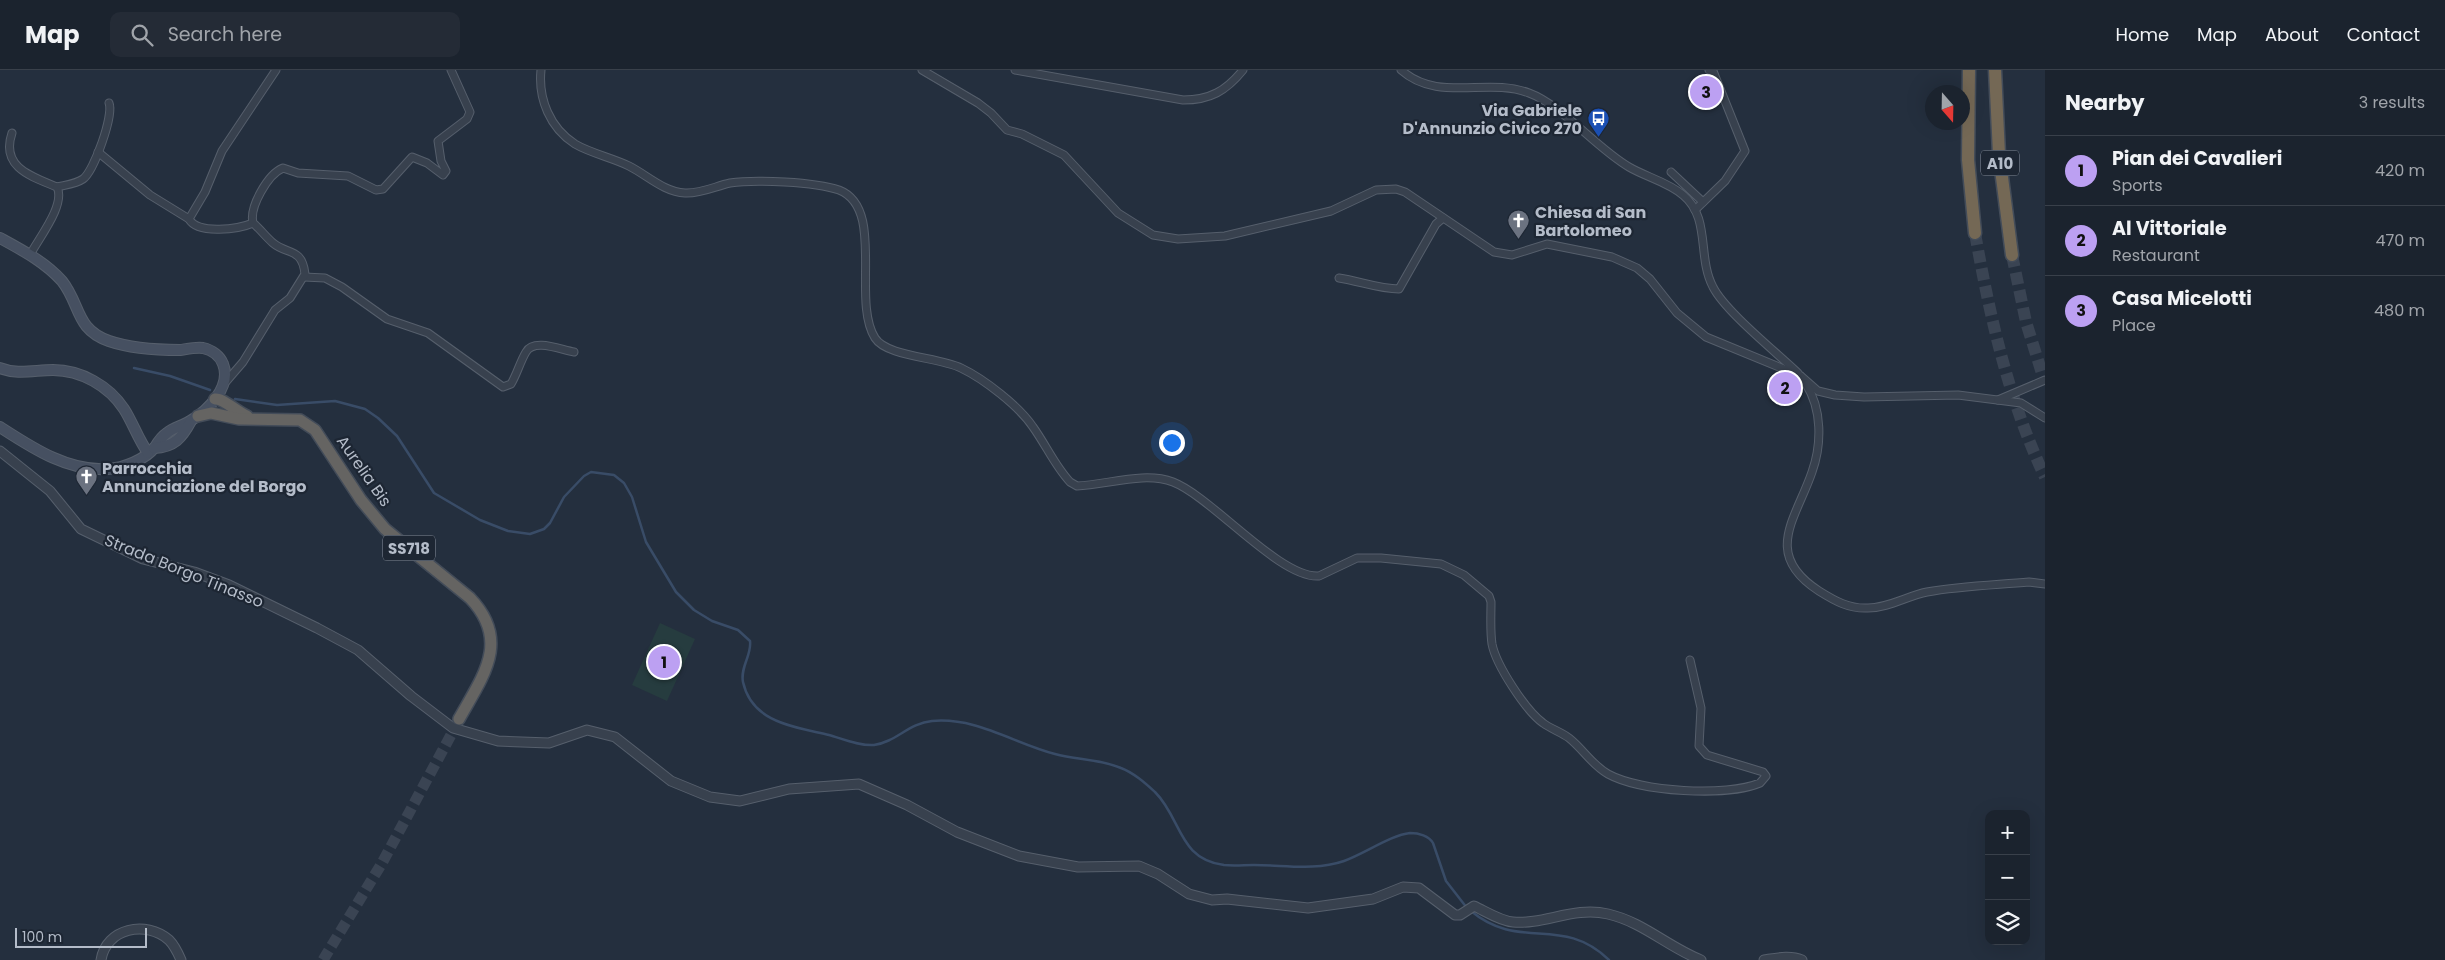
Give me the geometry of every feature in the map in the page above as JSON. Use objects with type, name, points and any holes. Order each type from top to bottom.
[{"type":"highway","name":"A10","points":[[1969,70],[1968,160],[1975,233]]},
{"type":"highway","name":"A10","points":[[1995,70],[1999,154],[2012,255]]},
{"type":"highway","points":[[218,414],[217,401],[223,386]]},
{"type":"highway","name":"SS718","points":[[217,401],[237,412],[256,419]]},
{"type":"highway","name":"SS718","points":[[195,418],[218,414],[239,419],[256,419]]},
{"type":"highway","name":"Aurelia Bis","points":[[256,419],[300,420],[311,426],[333,454],[361,500],[385,529],[482,610],[492,637],[489,659],[459,719]]},
{"type":"main road","points":[[0,238],[30,255],[61,281],[83,324],[94,334],[110,341],[142,348],[203,348],[219,357],[225,371],[223,386]]},
{"type":"main road","points":[[0,368],[16,372],[66,372],[97,382],[112,394],[156,447]]},
{"type":"main road","points":[[0,427],[33,448],[78,466],[108,469],[130,464],[156,447],[172,429],[181,430],[217,401]]},
{"type":"street","points":[[189,219],[205,192],[222,151],[276,70]]},
{"type":"street","points":[[223,386],[243,362],[275,310],[290,298],[304,277],[305,269],[298,256],[293,251],[273,243],[253,223],[253,210],[268,180],[283,168],[335,177],[348,176],[376,190],[383,189],[408,159],[412,157],[427,163],[439,174],[446,174],[440,161],[438,141],[467,118],[470,112],[451,70]]},
{"type":"street","points":[[541,70],[540,81],[546,110],[553,123],[566,137],[577,144],[630,167],[664,187],[682,193],[691,193],[716,186],[748,181],[830,187],[846,194],[856,202],[864,220],[865,290],[874,337],[889,350],[944,361],[980,379],[1026,417],[1070,482],[1077,486],[1146,479],[1172,482],[1189,491],[1278,560],[1312,576],[1319,576],[1358,558],[1381,558],[1440,564],[1452,568],[1489,596],[1491,602],[1492,646],[1510,681],[1531,712],[1543,723],[1569,738],[1596,766],[1622,780],[1664,790],[1732,789],[1760,783],[1766,776],[1764,772],[1707,755],[1699,746],[1701,708],[1690,660]]},
{"type":"street","points":[[922,70],[978,103],[991,113],[1007,130],[1028,136],[1064,155],[1118,213],[1153,235],[1187,239],[1244,232],[1331,211],[1376,190],[1396,189],[1405,192],[1494,252],[1512,255],[1547,244],[1612,258],[1637,268],[1650,279],[1677,313],[1706,337],[1801,376],[1810,391],[1819,426],[1818,450],[1812,472],[1789,528],[1787,544],[1790,561],[1798,576],[1835,601],[1854,608],[1870,608],[1926,592],[2029,582],[2045,584]]},
{"type":"street","points":[[1015,70],[1183,100],[1200,100],[1220,93],[1242,70]]},
{"type":"street","points":[[1401,70],[1423,83],[1444,89],[1491,86],[1528,92],[1543,100],[1607,153],[1630,168],[1683,195],[1695,210],[1702,229],[1706,270],[1713,288],[1726,305],[1818,391],[1835,395],[1893,397],[1958,395],[2021,403],[2045,418]]},
{"type":"street","points":[[1695,210],[1724,181],[1745,151],[1714,71],[1709,70]]},
{"type":"street","points":[[12,133],[9,147],[14,166],[22,173],[57,187],[84,178],[98,152],[111,114],[109,103]]},
{"type":"street","points":[[98,152],[144,191],[189,219],[195,225],[233,229],[253,223]]},
{"type":"street","points":[[1671,172],[1703,202]]},
{"type":"street","points":[[30,255],[56,209],[59,196],[57,187]]},
{"type":"street","points":[[1339,278],[1365,281],[1386,289],[1400,288],[1436,224],[1443,218]]},
{"type":"street","points":[[304,277],[325,278],[342,287],[387,319],[428,333],[504,387],[511,384],[525,353],[532,346],[542,345],[574,352]]},
{"type":"street","points":[[1998,400],[2045,380]]},
{"type":"street","name":"Strada Borgo Tinasso","points":[[0,451],[50,491],[81,529],[143,558],[194,572],[229,585],[317,628],[358,650],[411,696],[454,728],[498,741],[549,743],[587,730],[615,737],[671,781],[710,797],[740,801],[790,789],[859,784],[908,805],[957,832],[1019,856],[1078,866],[1139,866],[1158,874],[1189,894],[1212,900],[1227,899],[1308,908],[1374,899],[1403,887],[1418,888],[1455,915],[1460,915],[1474,906],[1512,922],[1571,912],[1607,914],[1638,925],[1680,952],[1701,960]]},
{"type":"street","points":[[102,960],[103,951],[110,940],[124,931],[136,929],[155,932],[169,940],[181,960]]},
{"type":"street","points":[[1764,960],[1779,957],[1796,957],[1802,960]]},
{"type":"green space","points":[[660,623],[695,639],[667,701],[632,685]]},
{"type":"waterway","points":[[134,368],[170,376],[210,390]]},
{"type":"waterway","points":[[235,399],[277,405],[335,401],[365,409],[378,418],[397,436],[434,493],[480,520],[508,531],[530,534],[544,529],[550,523],[564,497],[584,476],[591,472],[614,475],[624,483],[632,497],[646,542],[676,592],[694,610],[712,621],[738,630],[750,641],[743,671],[743,682],[748,696],[765,715],[789,726],[857,743],[874,745],[889,740],[924,722],[948,721],[980,727],[1055,754],[1113,765],[1135,775],[1155,792],[1171,814],[1182,836],[1198,855],[1209,861],[1224,865],[1322,866],[1344,861],[1403,834],[1420,834],[1429,838],[1433,843],[1446,881],[1467,908]]},
{"type":"waterway","points":[[1471,911],[1489,923],[1507,929],[1558,935],[1574,939],[1592,946],[1609,960]]},
{"type":"tunnel","points":[[1975,233],[1987,296],[2002,357],[2021,418],[2045,477]]},
{"type":"tunnel","points":[[2012,255],[2026,322],[2045,383]]},
{"type":"tunnel","points":[[323,960],[382,863],[459,720]]},
{"type":"place","name":"Casa Micelotti","points":[[1706,92]]},
{"type":"place","name":"Via Gabriele D'Annunzio Civico 270","points":[[1598,138]]},
{"type":"place","name":"Chiesa di San Bartolomeo","points":[[1519,240]]},
{"type":"place","name":"Al Vittoriale","points":[[1785,388]]},
{"type":"place","name":"Parrocchia Annunciazione del Borgo","points":[[86,496]]},
{"type":"place","name":"Pian dei Cavalieri","points":[[664,662]]}]
